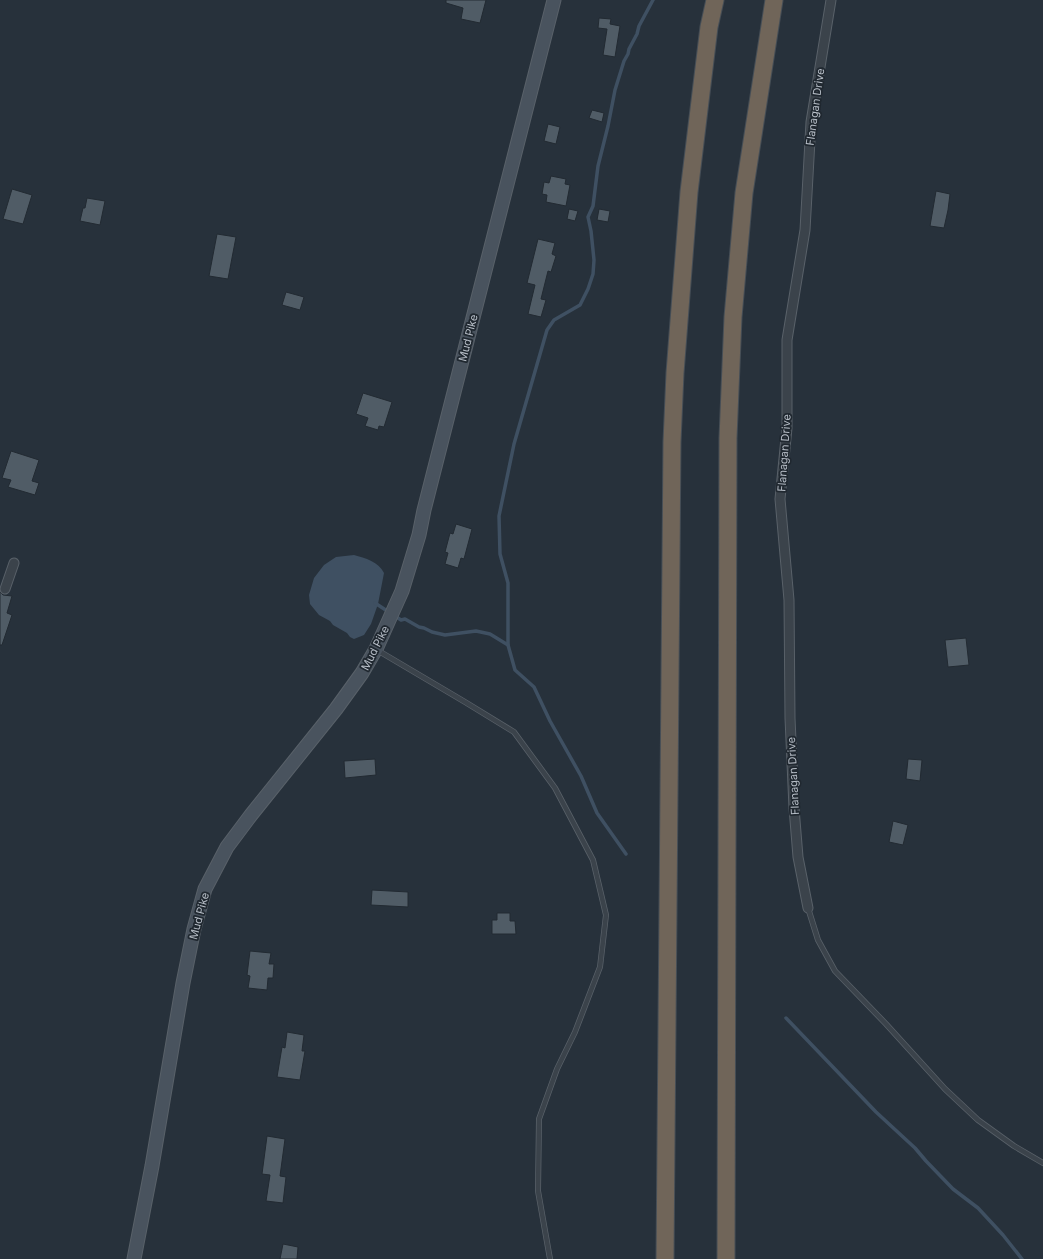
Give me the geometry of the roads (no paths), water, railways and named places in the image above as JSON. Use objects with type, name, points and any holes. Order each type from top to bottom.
[{"type":"highway","points":[[665,1259],[671,518],[674,373],[689,192],[709,27],[715,0]]},
{"type":"highway","points":[[726,1259],[728,438],[733,317],[744,193],[774,0]]},
{"type":"street","name":"Mud Pike","points":[[134,1259],[152,1166],[183,983],[194,928],[206,890],[227,847],[336,709],[362,673],[376,649],[402,591],[419,535],[554,0]]},
{"type":"street","name":"Flanagan Drive","points":[[808,908],[798,857],[794,808],[790,718],[789,600],[780,499],[787,428],[787,340],[805,230],[811,122],[832,0]]},
{"type":"street","points":[[6,589],[14,563]]},
{"type":"lane","points":[[376,649],[514,732],[555,788],[593,860],[606,915],[600,967],[575,1032],[557,1069],[539,1119],[538,1191],[550,1259]]},
{"type":"lane","points":[[808,908],[818,940],[835,971],[951,1094],[978,1120],[1008,1142],[1043,1163]]},
{"type":"water","points":[[354,555],[375,563],[384,573],[378,604],[371,624],[364,635],[354,639],[333,625],[330,621],[319,615],[310,604],[309,595],[314,578],[324,565],[336,557]]},
{"type":"waterway","points":[[626,854],[597,813],[581,776],[550,721],[534,687],[515,670],[508,645],[508,583],[500,554],[499,516],[514,444],[547,330],[554,320],[580,305],[593,274],[594,260],[588,217],[593,206],[598,166],[615,90],[624,61],[637,34],[639,26],[653,0]]},
{"type":"waterway","points":[[375,603],[401,620],[405,619],[432,632],[445,635],[476,631],[490,634],[508,645]]},
{"type":"waterway","points":[[786,1018],[876,1112],[915,1148],[953,1189],[978,1208],[1003,1235],[1022,1259]]}]
